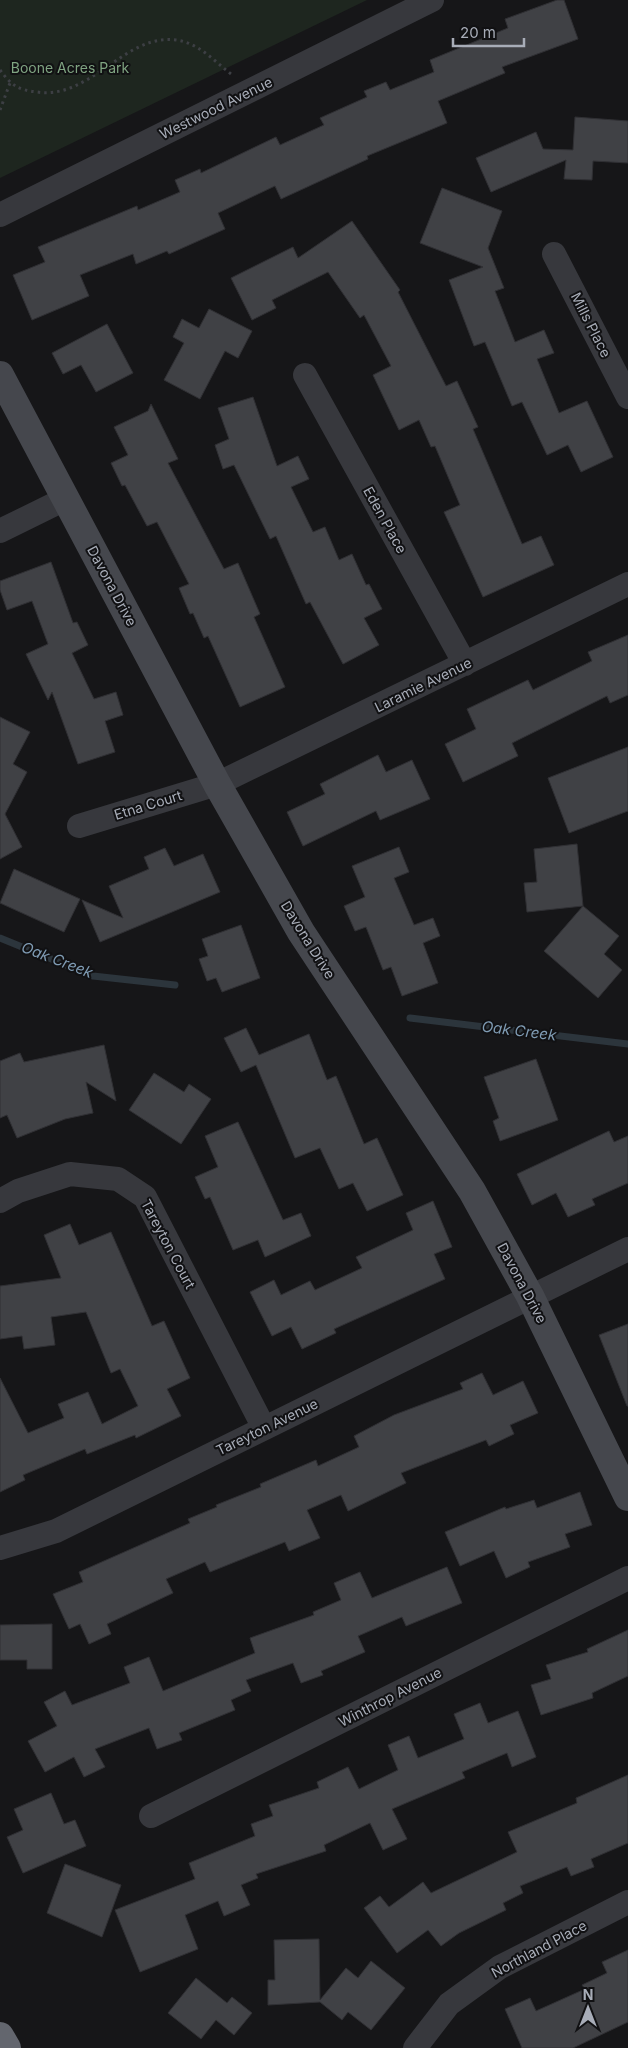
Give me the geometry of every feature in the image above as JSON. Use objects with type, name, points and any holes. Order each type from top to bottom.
[{"type":"highway","points":[[0,2036],[7,2048]]},
{"type":"street","name":"Westwood Avenue","points":[[0,215],[432,0]]},
{"type":"street","name":"Mills Place","points":[[554,254],[628,396]]},
{"type":"street","name":"Davona Drive","points":[[0,375],[217,784],[301,932],[472,1191],[530,1296],[628,1497]]},
{"type":"street","name":"Eden Place","points":[[305,375],[465,664]]},
{"type":"street","points":[[0,531],[65,499]]},
{"type":"street","name":"Laramie Avenue","points":[[217,784],[628,584]]},
{"type":"street","name":"Etna Court","points":[[79,826],[217,784]]},
{"type":"street","name":"Tareyton Court","points":[[0,1201],[18,1191],[70,1174],[118,1179],[145,1197],[264,1428]]},
{"type":"street","name":"Tareyton Avenue","points":[[0,1548],[56,1531],[628,1249]]},
{"type":"street","name":"Winthrop Avenue","points":[[151,1816],[628,1578]]},
{"type":"street","name":"Northland Place","points":[[415,2048],[450,2004],[500,1967],[628,1902]]},
{"type":"path","points":[[0,70],[10,84],[23,91],[47,94],[61,92],[75,87],[148,43],[174,40],[197,46],[250,91]]},
{"type":"path","points":[[0,110],[10,84]]},
{"type":"green space","name":"Boone Acres Park","points":[[0,0],[367,0],[0,178]]},
{"type":"building","points":[[557,0],[564,0],[578,39],[502,67],[505,73],[438,101],[447,123],[367,156],[368,159],[281,199],[275,186],[218,213],[225,229],[169,254],[167,251],[136,264],[133,254],[80,275],[89,296],[32,320],[13,275],[45,262],[38,247],[137,206],[138,210],[180,192],[175,180],[200,169],[201,173],[276,137],[280,145],[324,125],[320,118],[367,97],[364,91],[386,82],[390,90],[434,72],[430,60],[508,28],[505,19]]},
{"type":"building","points":[[575,117],[628,121],[628,163],[593,161],[592,180],[564,179],[566,160],[491,192],[476,158],[536,132],[543,149],[573,150]]},
{"type":"building","points":[[442,188],[502,211],[488,248],[504,288],[495,291],[515,342],[544,330],[554,353],[537,359],[559,413],[587,401],[613,457],[581,472],[568,445],[547,455],[522,402],[512,406],[485,342],[474,346],[449,280],[483,267],[420,243]]},
{"type":"building","points":[[352,221],[400,290],[398,292],[446,386],[457,381],[478,427],[473,429],[522,544],[541,536],[554,565],[483,597],[444,512],[460,505],[435,446],[431,447],[419,420],[399,430],[373,375],[391,366],[364,315],[360,318],[328,272],[272,300],[276,308],[252,320],[231,278],[293,247],[298,258]]},
{"type":"building","points":[[209,309],[252,331],[238,358],[225,351],[200,399],[164,380],[184,343],[173,337],[182,319],[199,328]]},
{"type":"building","points":[[107,324],[133,373],[96,392],[81,365],[63,374],[52,353]]},
{"type":"building","points":[[253,397],[277,466],[298,456],[309,479],[291,487],[313,532],[325,527],[339,560],[352,554],[366,585],[369,584],[382,609],[364,618],[379,645],[343,664],[310,602],[306,604],[276,536],[270,539],[234,465],[223,469],[215,445],[229,439],[218,408]]},
{"type":"building","points":[[151,404],[178,459],[168,463],[224,569],[238,563],[260,614],[254,617],[285,687],[240,707],[208,636],[204,638],[193,613],[190,614],[179,588],[189,584],[157,522],[147,526],[125,485],[122,486],[111,463],[128,455],[114,427],[148,411]]},
{"type":"building","points":[[51,562],[73,623],[77,622],[88,645],[72,653],[94,699],[116,692],[123,715],[105,721],[115,752],[78,764],[52,692],[48,700],[26,654],[48,644],[32,601],[7,610],[0,590],[0,581]]},
{"type":"building","points":[[628,635],[628,695],[610,703],[607,696],[512,743],[518,756],[463,782],[445,744],[476,729],[467,709],[528,680],[533,690],[592,661],[588,652]]},
{"type":"building","points":[[0,717],[30,732],[13,764],[27,772],[5,814],[22,847],[0,859]]},
{"type":"building","points":[[628,747],[628,811],[569,833],[548,778]]},
{"type":"building","points":[[378,755],[386,772],[412,760],[430,799],[380,820],[376,811],[303,846],[287,812],[325,794],[320,784]]},
{"type":"building","points":[[577,844],[583,906],[527,912],[524,883],[537,882],[534,849]]},
{"type":"building","points":[[399,847],[409,872],[394,878],[414,925],[433,918],[440,936],[423,943],[438,983],[402,996],[391,967],[383,970],[366,927],[355,931],[344,906],[365,897],[352,866]]},
{"type":"building","points":[[165,848],[174,866],[203,854],[220,892],[100,942],[82,900],[123,918],[109,886],[149,869],[144,857]]},
{"type":"building","points":[[14,869],[80,899],[64,932],[0,903]]},
{"type":"building","points":[[583,906],[619,936],[604,954],[622,970],[598,998],[544,951]]},
{"type":"building","points":[[241,925],[260,978],[222,992],[216,978],[207,981],[199,959],[208,956],[202,939]]},
{"type":"building","points":[[246,1028],[259,1055],[309,1034],[327,1080],[336,1076],[364,1144],[377,1138],[403,1195],[367,1211],[353,1183],[339,1189],[320,1148],[295,1158],[256,1065],[241,1072],[224,1038]]},
{"type":"building","points":[[104,1045],[116,1101],[86,1082],[93,1113],[65,1119],[17,1138],[7,1115],[0,1118],[0,1061],[20,1053],[24,1062]]},
{"type":"building","points":[[536,1059],[558,1120],[500,1141],[493,1121],[499,1118],[484,1077]]},
{"type":"building","points":[[154,1073],[184,1092],[189,1084],[211,1099],[181,1144],[129,1110]]},
{"type":"building","points":[[238,1122],[283,1220],[301,1213],[311,1236],[265,1257],[258,1240],[233,1250],[210,1197],[205,1199],[195,1177],[218,1167],[205,1136]]},
{"type":"building","points":[[609,1131],[614,1142],[628,1136],[628,1183],[592,1199],[595,1205],[568,1217],[556,1193],[532,1205],[517,1174]]},
{"type":"building","points":[[433,1201],[452,1247],[434,1254],[445,1279],[334,1329],[336,1333],[302,1349],[291,1327],[272,1336],[250,1292],[274,1280],[281,1295],[310,1281],[315,1290],[362,1268],[356,1257],[413,1230],[406,1213]]},
{"type":"building","points":[[70,1224],[79,1245],[111,1232],[152,1326],[164,1321],[190,1378],[167,1389],[181,1416],[136,1438],[135,1435],[87,1454],[85,1449],[23,1475],[25,1480],[0,1492],[0,1378],[28,1433],[64,1418],[58,1404],[88,1392],[102,1424],[138,1406],[120,1369],[111,1373],[86,1312],[51,1317],[55,1345],[24,1349],[22,1336],[0,1339],[0,1286],[61,1278],[44,1235]]},
{"type":"building","points":[[628,1324],[628,1406],[627,1406],[599,1335]]},
{"type":"building","points":[[482,1373],[493,1395],[523,1381],[538,1413],[510,1425],[514,1434],[489,1446],[486,1440],[401,1473],[406,1483],[348,1511],[341,1495],[307,1510],[320,1538],[289,1551],[285,1542],[210,1572],[205,1562],[166,1579],[173,1593],[107,1624],[111,1634],[89,1644],[80,1624],[69,1629],[53,1594],[83,1582],[79,1572],[190,1523],[188,1519],[217,1507],[216,1505],[261,1487],[260,1484],[316,1460],[318,1466],[359,1447],[354,1436],[394,1415],[463,1389],[460,1383]]},
{"type":"building","points":[[580,1492],[592,1525],[565,1534],[570,1547],[528,1562],[530,1567],[506,1578],[494,1551],[460,1566],[445,1532],[505,1507],[506,1509],[534,1500],[537,1508]]},
{"type":"building","points":[[447,1567],[462,1603],[406,1626],[402,1617],[358,1636],[365,1652],[321,1671],[323,1675],[301,1683],[293,1663],[246,1680],[251,1691],[231,1700],[235,1710],[179,1733],[182,1740],[157,1749],[149,1728],[95,1749],[105,1767],[84,1777],[74,1757],[45,1772],[28,1741],[57,1726],[44,1702],[65,1691],[72,1705],[130,1683],[124,1667],[149,1657],[163,1691],[255,1653],[250,1638],[314,1615],[313,1612],[341,1600],[334,1583],[360,1572],[372,1598]]},
{"type":"building","points":[[52,1624],[52,1669],[27,1669],[27,1660],[0,1660],[0,1625]]},
{"type":"building","points":[[628,1630],[628,1676],[592,1693],[593,1698],[541,1715],[531,1685],[551,1679],[546,1665],[588,1652],[587,1649]]},
{"type":"building","points":[[480,1703],[488,1723],[518,1711],[536,1757],[512,1767],[507,1753],[462,1772],[465,1778],[392,1809],[407,1839],[383,1850],[370,1823],[324,1845],[326,1851],[256,1874],[258,1878],[241,1885],[250,1905],[224,1916],[218,1901],[185,1915],[198,1949],[140,1972],[115,1910],[195,1879],[189,1863],[255,1836],[251,1824],[273,1816],[269,1805],[319,1788],[317,1782],[348,1767],[359,1789],[398,1770],[388,1745],[409,1736],[418,1758],[464,1739],[454,1714]]},
{"type":"building","points":[[628,1775],[628,1843],[591,1859],[594,1867],[571,1876],[567,1867],[520,1886],[523,1893],[503,1903],[506,1910],[459,1933],[441,1946],[428,1930],[397,1953],[364,1908],[380,1896],[389,1907],[423,1882],[431,1893],[517,1852],[508,1832],[577,1803],[576,1798]]},
{"type":"building","points":[[51,1793],[64,1824],[75,1820],[86,1846],[23,1873],[7,1837],[23,1830],[14,1809]]},
{"type":"building","points":[[65,1864],[121,1885],[102,1937],[47,1913]]},
{"type":"building","points":[[319,1939],[320,2000],[346,1968],[358,1978],[371,1961],[405,1988],[371,2030],[348,2012],[342,2020],[320,2002],[268,2005],[268,1980],[275,1980],[274,1940]]},
{"type":"building","points":[[628,1950],[628,2022],[573,2048],[522,2048],[505,2009],[530,1998],[536,2011],[585,1989],[582,1985],[607,1973],[602,1962]]},
{"type":"building","points":[[196,1978],[227,2003],[232,1997],[252,2013],[234,2035],[216,2020],[201,2039],[168,2013]]},
{"type":"waterway","name":"Oak Creek","points":[[0,938],[93,976],[175,985]]},
{"type":"waterway","name":"Oak Creek","points":[[410,1018],[628,1044]]}]
